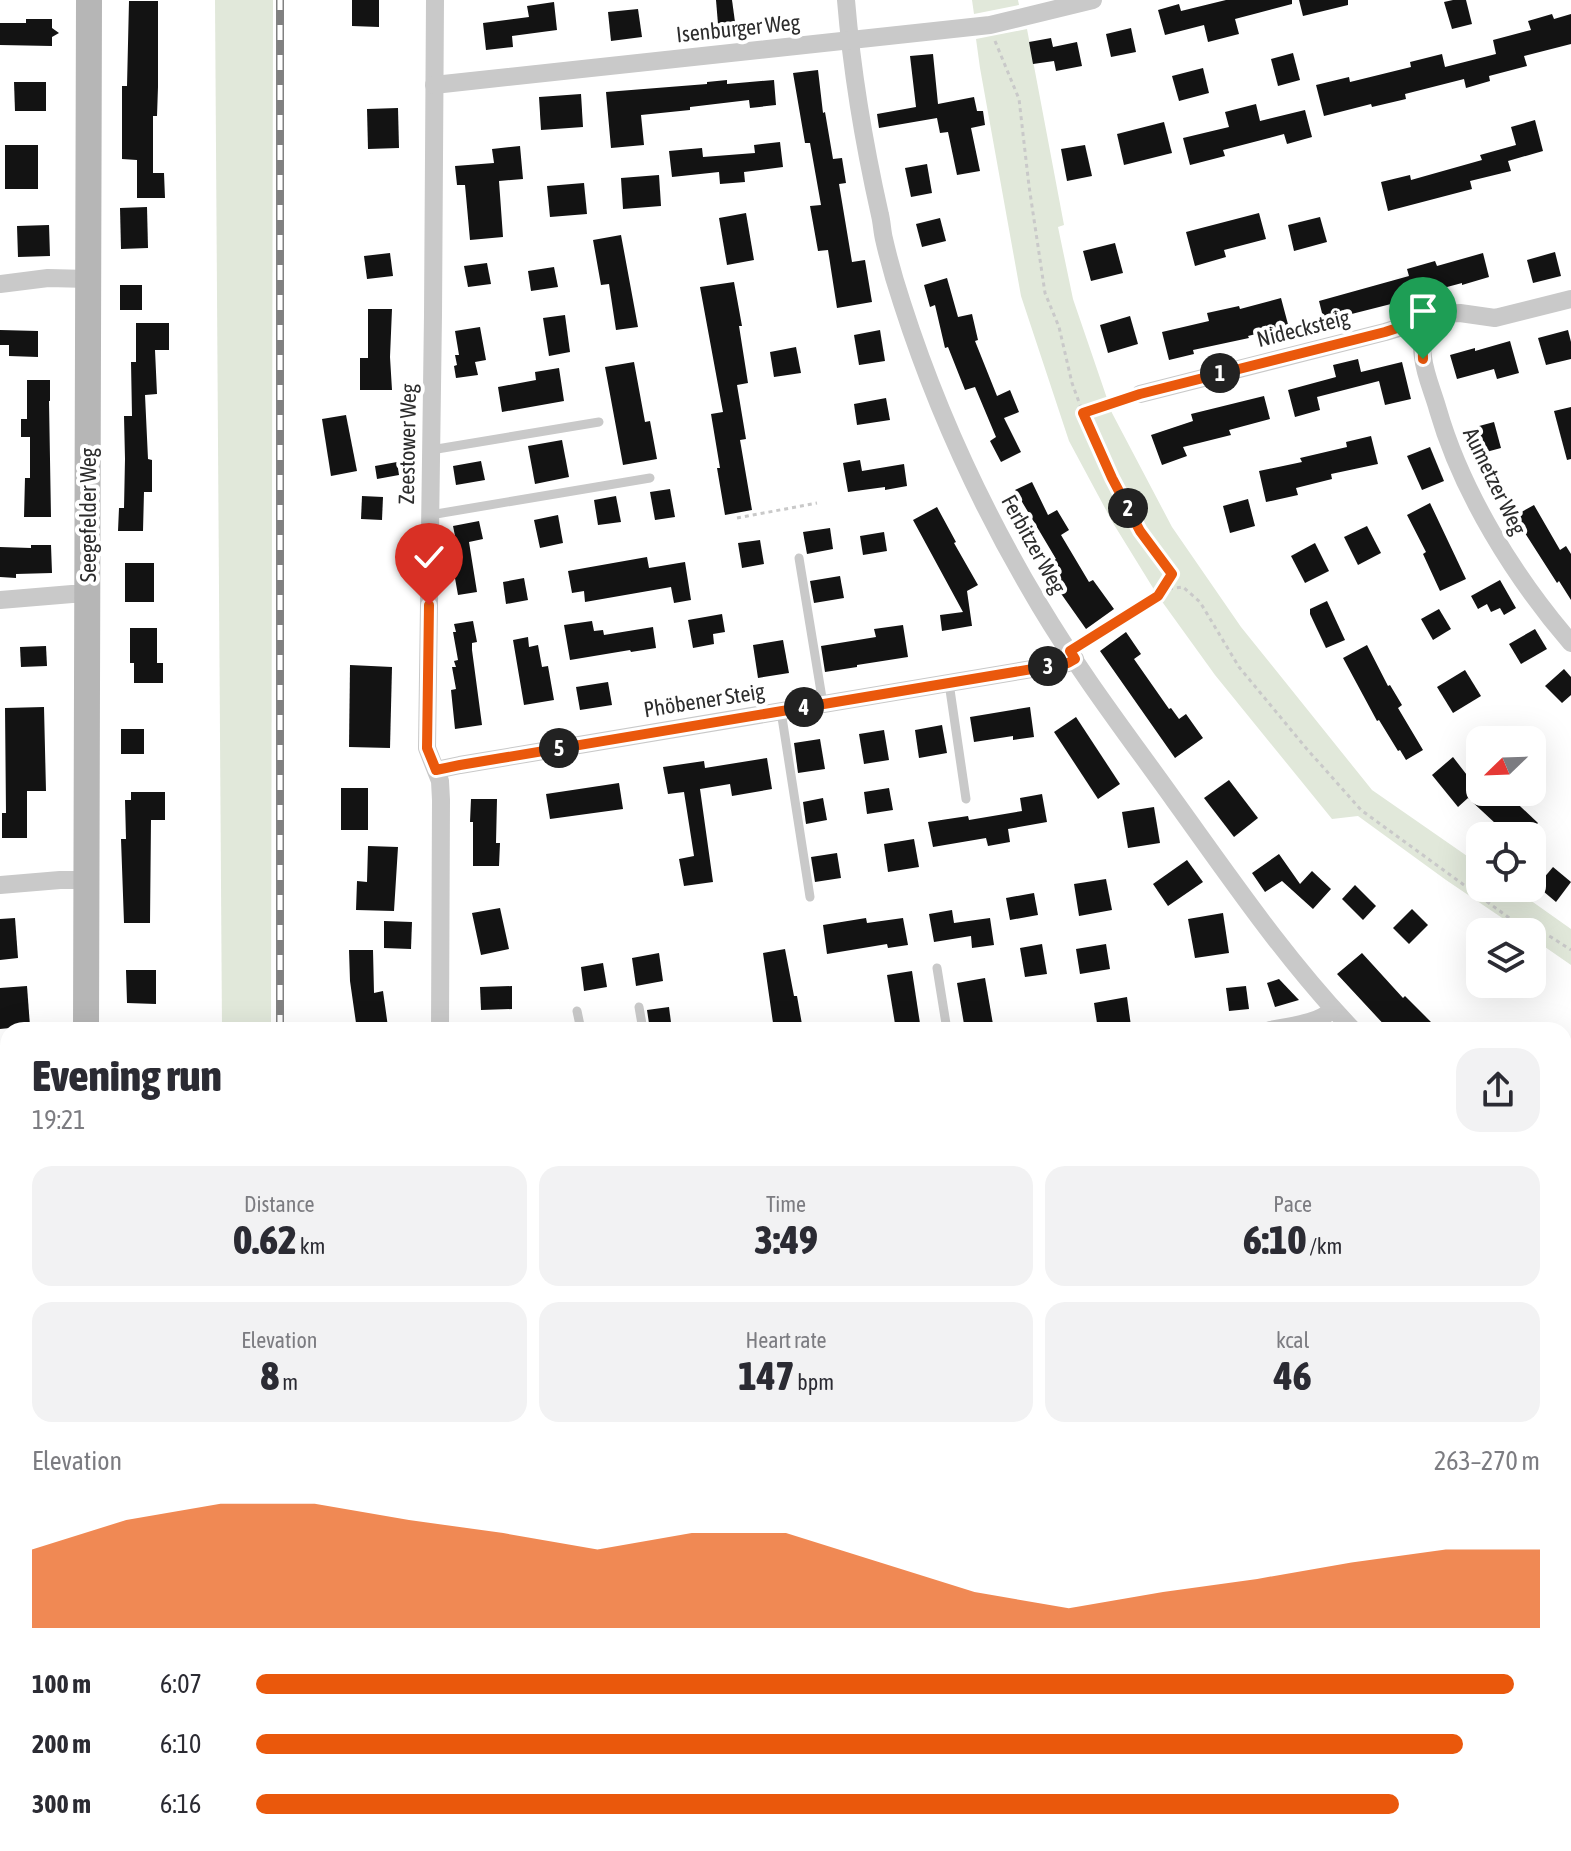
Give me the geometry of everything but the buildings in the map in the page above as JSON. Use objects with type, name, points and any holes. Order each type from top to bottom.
[{"type":"street","name":"Seegefelder Weg","points":[[86,1022],[89,0]]},
{"type":"street","name":"Zeestower Weg","points":[[435,0],[427,748],[440,781],[441,800],[440,1022]]},
{"type":"street","name":"Ferbitzer Weg","points":[[846,0],[859,113],[883,236],[921,361],[977,491],[1042,609],[1113,715],[1262,922],[1345,1022]]},
{"type":"street","name":"Isenburger Weg","points":[[434,85],[990,25],[1093,0]]},
{"type":"street","points":[[0,284],[48,278],[89,279]]},
{"type":"street","name":"Nidecksteig","points":[[1140,394],[1446,314],[1495,318],[1571,299]]},
{"type":"street","name":"Aumetzer Weg","points":[[1422,320],[1423,359],[1431,390],[1441,423],[1472,494],[1508,560],[1571,643]]},
{"type":"street","points":[[0,600],[89,594]]},
{"type":"street","name":"Phöbener Steig","points":[[436,770],[1068,663],[1072,655]]},
{"type":"street","points":[[0,885],[87,880]]},
{"type":"street","points":[[1306,1022],[1328,1015],[1333,1009]]},
{"type":"lane","points":[[431,450],[599,422]]},
{"type":"lane","points":[[430,515],[650,478]]},
{"type":"lane","points":[[799,558],[823,704]]},
{"type":"lane","points":[[949,683],[966,799]]},
{"type":"lane","points":[[781,711],[810,897]]},
{"type":"lane","points":[[937,968],[946,1022]]},
{"type":"lane","points":[[639,1007],[642,1022]]},
{"type":"lane","points":[[577,1011],[579,1022]]},
{"type":"path","points":[[992,34],[1019,99],[1045,293],[1059,327],[1072,383],[1112,478],[1140,531],[1172,574],[1158,596],[1072,655]]},
{"type":"path","points":[[1083,413],[1140,394]]},
{"type":"path","points":[[737,518],[817,503]]},
{"type":"path","points":[[1161,590],[1183,587],[1200,602],[1239,667],[1361,810],[1508,917],[1571,950]]},
{"type":"shaded area","points":[[215,0],[273,0],[271,1022],[222,1022]]},
{"type":"shaded area","points":[[972,0],[1018,0],[1019,5],[974,14]]},
{"type":"shaded area","points":[[1027,29],[1064,225],[1058,227],[1073,299],[1112,413],[1172,527],[1241,627],[1372,790],[1466,855],[1466,894],[1358,816],[1332,819],[1215,675],[1158,596],[1113,523],[1069,441],[1021,296],[976,39]]},
{"type":"shaded area","points":[[1479,902],[1533,902],[1571,929],[1571,965],[1546,948],[1546,918],[1502,918]]},
{"type":"railway","points":[[280,0],[280,1022]]},
{"type":"route","points":[[429,605],[427,748],[436,770],[1068,663],[1075,659],[1070,651],[1158,596],[1172,574],[1140,531],[1083,413],[1140,394],[1422,320],[1423,359]]}]
